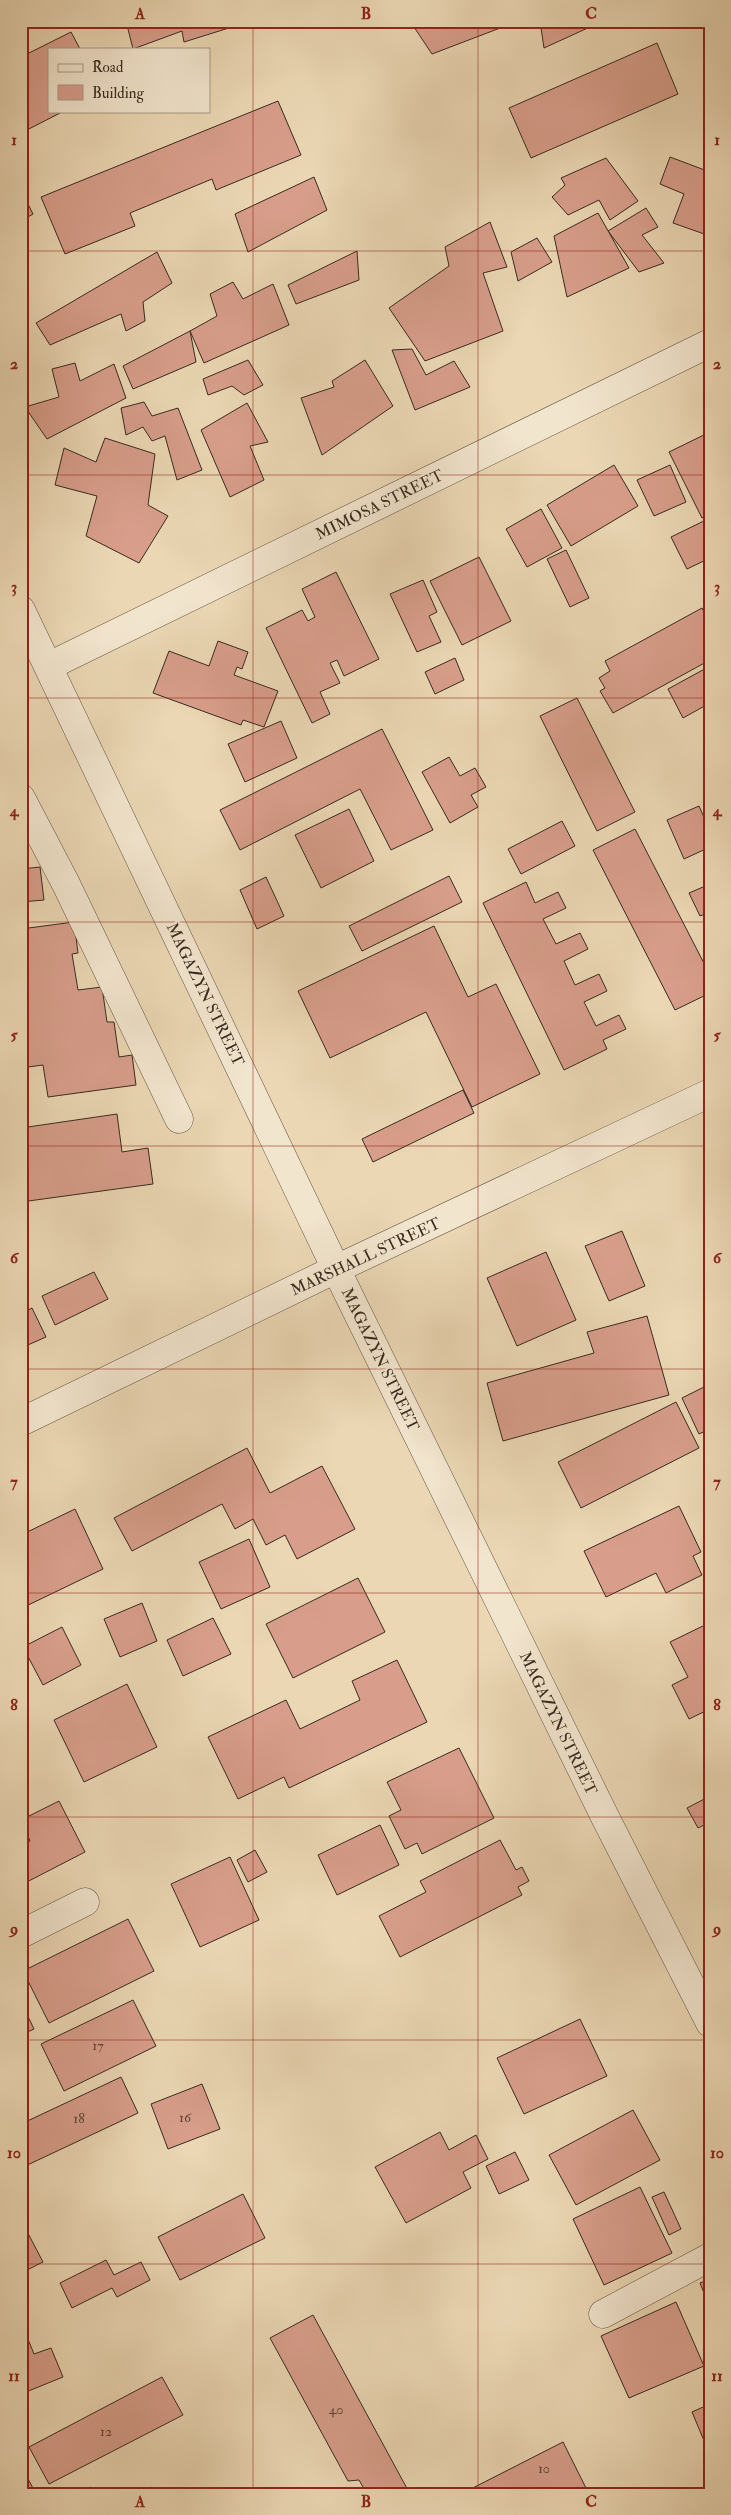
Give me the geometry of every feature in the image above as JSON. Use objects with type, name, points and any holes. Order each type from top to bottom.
[{"type":"street","name":"MIMOSA STREET","points":[[49,666],[710,343]]},
{"type":"street","name":"MAGAZYN STREET","points":[[21,610],[336,1268],[605,1816],[710,2023]]},
{"type":"street","points":[[21,798],[66,884],[179,1119]]},
{"type":"street","name":"MARSHALL STREET","points":[[21,1422],[336,1268],[710,1093]]},
{"type":"street","points":[[21,1934],[85,1902]]},
{"type":"street","points":[[603,2314],[710,2257]]},
{"type":"building","points":[[126,21],[229,21],[232,27],[184,42],[182,31],[133,48]]},
{"type":"building","points":[[410,21],[506,21],[508,25],[432,54]]},
{"type":"building","points":[[540,21],[603,21],[544,48]]},
{"type":"building","points":[[71,32],[79,48],[48,48],[48,112],[62,112],[21,133],[21,57]]},
{"type":"building","points":[[657,43],[678,94],[531,158],[509,108]]},
{"type":"building","points":[[278,101],[301,155],[216,190],[212,179],[130,213],[135,226],[65,254],[41,197]]},
{"type":"building","points":[[670,157],[710,172],[710,236],[673,223],[684,194],[660,184]]},
{"type":"building","points":[[606,158],[638,201],[610,220],[599,200],[568,215],[552,197],[565,185],[561,178]]},
{"type":"building","points":[[314,177],[327,210],[248,252],[235,214]]},
{"type":"building","points":[[21,190],[33,214],[21,221]]},
{"type":"building","points":[[646,208],[658,227],[642,235],[664,263],[639,272],[608,231]]},
{"type":"building","points":[[598,213],[629,268],[567,297],[554,236]]},
{"type":"building","points":[[490,222],[507,267],[483,273],[503,331],[425,361],[389,308],[449,266],[445,247]]},
{"type":"building","points":[[537,238],[552,262],[518,281],[511,252]]},
{"type":"building","points":[[357,251],[359,280],[296,304],[288,285]]},
{"type":"building","points":[[157,252],[172,283],[143,302],[145,321],[126,331],[121,314],[50,345],[36,323]]},
{"type":"building","points":[[233,282],[243,299],[273,284],[289,325],[204,363],[190,331],[217,316],[210,294]]},
{"type":"building","points":[[190,331],[196,362],[133,389],[123,366]]},
{"type":"building","points":[[412,349],[426,375],[454,361],[470,387],[415,410],[392,350]]},
{"type":"building","points":[[248,360],[263,385],[244,395],[232,386],[208,395],[203,379]]},
{"type":"building","points":[[365,360],[393,406],[322,455],[301,398],[334,387],[332,381]]},
{"type":"building","points":[[75,363],[80,381],[114,364],[126,398],[47,439],[25,407],[59,397],[52,369]]},
{"type":"building","points":[[144,402],[152,416],[178,408],[202,470],[177,480],[165,436],[152,441],[143,427],[126,435],[121,408]]},
{"type":"building","points":[[247,403],[268,442],[250,446],[264,480],[230,497],[201,430]]},
{"type":"building","points":[[710,432],[710,514],[702,518],[669,452]]},
{"type":"building","points":[[105,438],[155,454],[148,505],[168,516],[139,563],[86,536],[97,496],[55,485],[64,448],[96,462]]},
{"type":"building","points":[[614,465],[638,506],[571,546],[547,505]]},
{"type":"building","points":[[670,465],[686,502],[654,516],[637,480]]},
{"type":"building","points":[[541,509],[562,548],[527,567],[506,529]]},
{"type":"building","points":[[710,518],[710,558],[687,569],[671,537]]},
{"type":"building","points":[[566,550],[589,598],[570,607],[547,559]]},
{"type":"building","points":[[479,557],[511,621],[462,645],[430,581]]},
{"type":"building","points":[[336,572],[379,659],[344,676],[337,660],[330,663],[340,683],[320,692],[330,714],[312,723],[266,628],[302,610],[308,621],[315,617],[302,589]]},
{"type":"building","points":[[423,580],[437,612],[429,616],[441,642],[417,652],[390,594]]},
{"type":"building","points":[[702,608],[710,623],[710,660],[613,713],[600,691],[605,688],[599,678],[610,671],[605,661]]},
{"type":"building","points":[[218,641],[248,652],[242,669],[237,667],[234,675],[278,691],[264,727],[243,720],[241,725],[153,693],[169,651],[209,666]]},
{"type":"building","points":[[455,658],[464,680],[435,694],[425,672]]},
{"type":"building","points":[[710,666],[710,703],[683,718],[668,689]]},
{"type":"building","points":[[577,698],[635,812],[597,831],[540,716]]},
{"type":"building","points":[[281,721],[297,758],[245,782],[228,744]]},
{"type":"building","points":[[382,729],[433,830],[391,850],[360,789],[240,850],[220,810]]},
{"type":"building","points":[[449,757],[460,776],[475,768],[486,787],[471,795],[478,807],[450,823],[422,772]]},
{"type":"building","points":[[699,806],[710,831],[710,847],[684,859],[667,820]]},
{"type":"building","points":[[349,809],[374,861],[321,888],[295,835]]},
{"type":"building","points":[[562,821],[575,846],[521,874],[508,849]]},
{"type":"building","points":[[635,829],[710,975],[710,993],[675,1010],[593,850]]},
{"type":"building","points":[[40,867],[44,900],[21,902],[21,869]]},
{"type":"building","points":[[449,876],[462,902],[362,951],[349,926]]},
{"type":"building","points":[[266,877],[284,916],[257,929],[240,890]]},
{"type":"building","points":[[526,882],[535,903],[558,892],[566,908],[543,919],[556,944],[580,933],[588,949],[564,961],[575,985],[599,974],[607,991],[584,1002],[596,1026],[619,1015],[626,1029],[603,1040],[607,1049],[564,1070],[483,903]]},
{"type":"building","points":[[710,884],[710,912],[700,916],[689,893]]},
{"type":"building","points":[[74,922],[78,953],[72,954],[78,990],[102,987],[107,1022],[114,1022],[119,1057],[132,1055],[136,1085],[48,1097],[43,1065],[21,1068],[21,929]]},
{"type":"building","points":[[434,926],[468,997],[496,984],[540,1074],[472,1107],[426,1012],[330,1058],[298,991]]},
{"type":"building","points":[[463,1090],[474,1113],[373,1162],[362,1139]]},
{"type":"building","points":[[117,1114],[122,1152],[148,1148],[153,1184],[21,1202],[21,1128]]},
{"type":"building","points":[[710,1165],[710,1178],[705,1168]]},
{"type":"building","points":[[622,1231],[645,1286],[609,1301],[585,1246]]},
{"type":"building","points":[[546,1252],[576,1320],[517,1346],[487,1278]]},
{"type":"building","points":[[94,1272],[108,1299],[55,1325],[42,1296]]},
{"type":"building","points":[[32,1308],[46,1337],[21,1348],[21,1314]]},
{"type":"building","points":[[647,1316],[669,1395],[503,1441],[487,1383],[594,1353],[587,1332]]},
{"type":"building","points":[[710,1384],[710,1429],[699,1434],[682,1398]]},
{"type":"building","points":[[676,1402],[699,1448],[581,1508],[558,1462]]},
{"type":"building","points":[[247,1448],[270,1493],[322,1466],[355,1529],[297,1559],[285,1535],[266,1545],[253,1519],[235,1529],[222,1504],[132,1551],[114,1518]]},
{"type":"building","points":[[679,1506],[701,1552],[693,1556],[702,1575],[666,1593],[656,1573],[606,1597],[584,1551]]},
{"type":"building","points":[[75,1509],[103,1569],[22,1608],[21,1535]]},
{"type":"building","points":[[249,1539],[270,1587],[221,1609],[199,1562]]},
{"type":"building","points":[[358,1578],[385,1632],[293,1678],[266,1624]]},
{"type":"building","points":[[142,1603],[157,1641],[120,1657],[104,1619]]},
{"type":"building","points":[[213,1618],[231,1654],[183,1676],[167,1640]]},
{"type":"building","points":[[709,1623],[710,1709],[689,1719],[672,1685],[688,1677],[670,1642]]},
{"type":"building","points":[[62,1627],[81,1665],[43,1685],[23,1647]]},
{"type":"building","points":[[397,1660],[427,1722],[289,1788],[284,1777],[238,1799],[208,1737],[286,1700],[300,1729],[360,1700],[352,1681]]},
{"type":"building","points":[[127,1684],[157,1747],[84,1782],[54,1720]]},
{"type":"building","points":[[21,1691],[27,1704],[21,1707]]},
{"type":"building","points":[[459,1748],[494,1818],[422,1854],[417,1843],[405,1849],[389,1816],[401,1810],[387,1782]]},
{"type":"building","points":[[710,1796],[710,1822],[698,1828],[687,1808]]},
{"type":"building","points":[[59,1801],[85,1852],[21,1885],[21,1846],[30,1841],[21,1820]]},
{"type":"building","points":[[380,1825],[399,1865],[337,1895],[318,1855]]},
{"type":"building","points":[[500,1840],[516,1870],[522,1867],[529,1881],[518,1887],[522,1895],[400,1957],[379,1916],[426,1892],[420,1881]]},
{"type":"building","points":[[255,1850],[267,1872],[248,1882],[237,1860]]},
{"type":"building","points":[[230,1857],[259,1920],[200,1947],[171,1884]]},
{"type":"building","points":[[128,1919],[154,1971],[49,2023],[23,1971]]},
{"type":"building","points":[[133,2000],[156,2046],[64,2091],[41,2044]]},
{"type":"building","points":[[21,2002],[34,2029],[21,2035]]},
{"type":"building","points":[[580,2019],[607,2076],[524,2114],[497,2058]]},
{"type":"building","points":[[121,2077],[138,2113],[21,2168],[21,2124]]},
{"type":"building","points":[[202,2084],[220,2129],[168,2149],[151,2104]]},
{"type":"building","points":[[633,2110],[660,2160],[576,2205],[549,2155]]},
{"type":"building","points":[[440,2132],[449,2150],[476,2135],[488,2159],[463,2172],[471,2188],[406,2223],[375,2167]]},
{"type":"building","points":[[515,2152],[529,2180],[499,2194],[486,2166]]},
{"type":"building","points":[[640,2187],[672,2253],[604,2285],[573,2219]]},
{"type":"building","points":[[664,2192],[681,2229],[669,2235],[652,2197]]},
{"type":"building","points":[[243,2194],[265,2238],[180,2280],[158,2237]]},
{"type":"building","points":[[21,2220],[43,2262],[21,2273]]},
{"type":"building","points":[[106,2260],[114,2275],[141,2262],[150,2280],[117,2297],[112,2288],[72,2308],[60,2283]]},
{"type":"building","points":[[710,2279],[710,2308],[700,2283]]},
{"type":"building","points":[[676,2302],[704,2366],[629,2398],[601,2336]]},
{"type":"building","points":[[313,2315],[410,2494],[367,2494],[359,2480],[348,2481],[270,2338]]},
{"type":"building","points":[[21,2322],[34,2354],[51,2348],[63,2377],[21,2394]]},
{"type":"building","points":[[162,2377],[183,2415],[49,2484],[29,2447]]},
{"type":"building","points":[[710,2404],[710,2455],[692,2412]]},
{"type":"building","points":[[563,2442],[589,2494],[461,2494]]},
{"type":"building","points":[[21,2466],[34,2490],[27,2494],[21,2494]]},
{"type":"building","points":[[91,2487],[94,2494],[77,2494]]},
{"type":"building","points":[[151,2487],[154,2494],[136,2494]]}]
